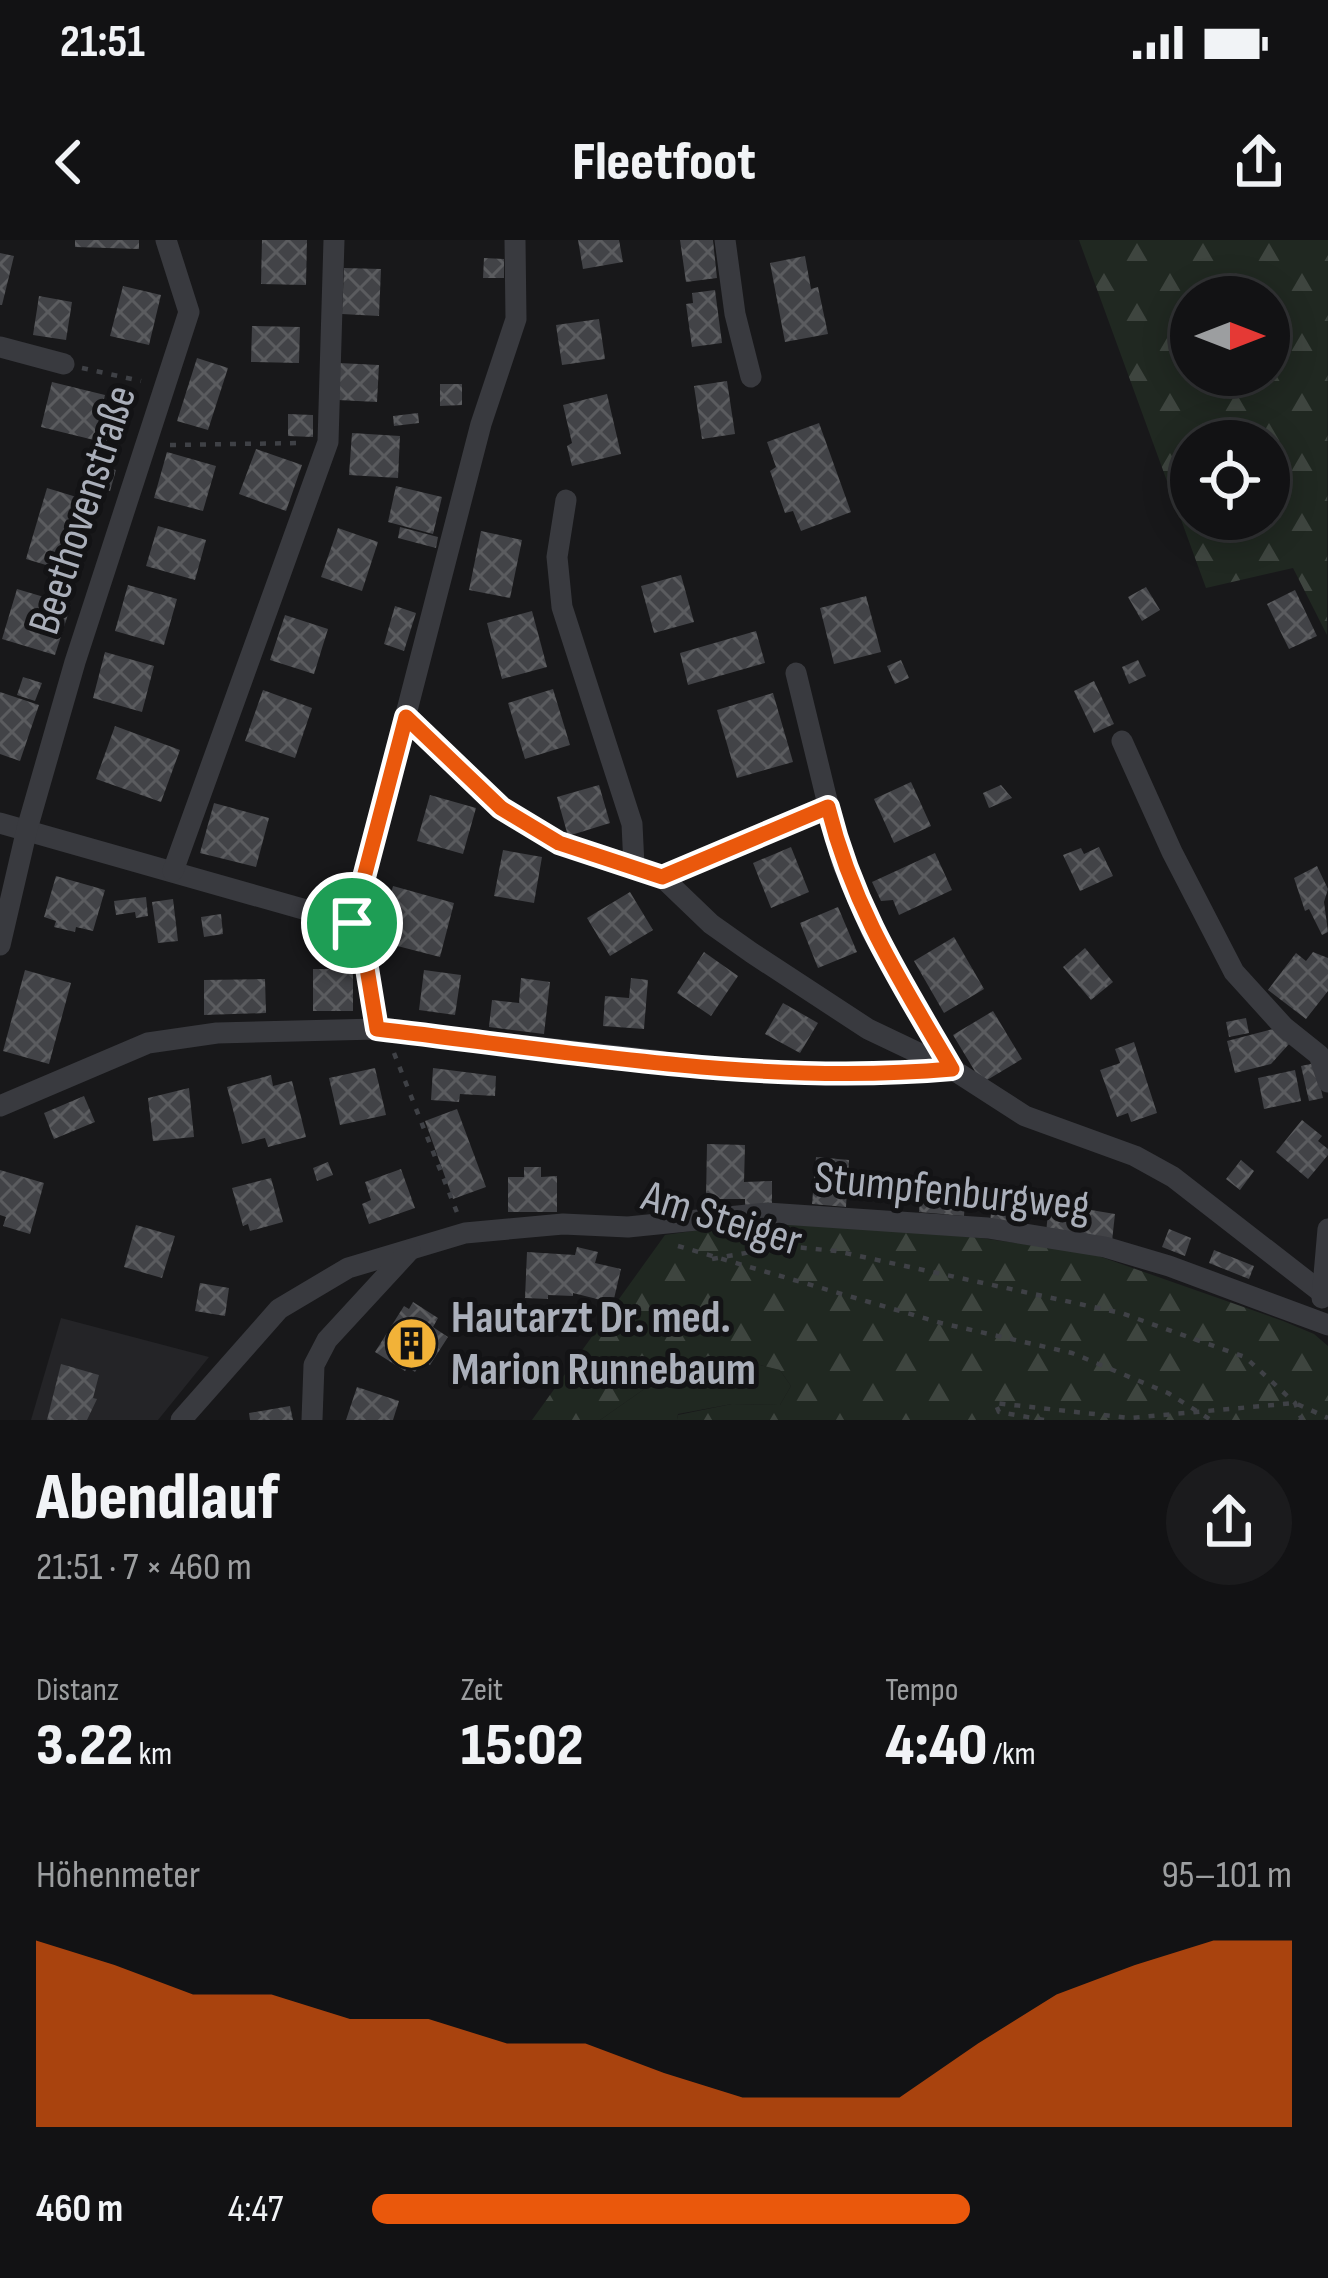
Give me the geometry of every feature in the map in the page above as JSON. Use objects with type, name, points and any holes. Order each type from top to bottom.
[{"type":"street","name":"Beethovenstraße","points":[[0,945],[27,829],[75,662],[189,311],[166,240]]},
{"type":"street","points":[[172,872],[328,442],[334,240]]},
{"type":"street","points":[[377,1029],[363,944],[352,923],[481,424],[516,319],[515,240]]},
{"type":"street","points":[[725,240],[735,314],[751,377]]},
{"type":"street","points":[[0,347],[64,364]]},
{"type":"street","points":[[566,500],[557,557],[562,607],[632,824],[634,866]]},
{"type":"street","points":[[796,673],[842,862],[872,932],[952,1069]]},
{"type":"street","points":[[406,717],[501,808],[559,843],[662,877],[711,924],[752,953],[868,1029],[952,1069],[1025,1116],[1135,1156],[1173,1177],[1321,1292]]},
{"type":"street","points":[[1122,741],[1234,972],[1284,1027],[1319,1055],[1328,1082]]},
{"type":"street","points":[[0,823],[352,923]]},
{"type":"street","points":[[0,1106],[148,1043],[217,1033],[377,1029],[661,1061]]},
{"type":"street","name":"Stumpfenburgweg","points":[[628,1228],[767,1213],[988,1228],[1105,1246],[1327,1324]]},
{"type":"street","name":"Am Steiger","points":[[181,1420],[280,1309],[348,1268],[465,1233],[562,1224],[628,1228]]},
{"type":"street","points":[[1327,1324],[1321,1292],[1328,1229]]},
{"type":"street","points":[[313,1420],[314,1365],[328,1340],[410,1250]]},
{"type":"path","points":[[64,364],[164,387]]},
{"type":"path","points":[[146,445],[328,442]]},
{"type":"path","points":[[662,877],[828,807]]},
{"type":"path","points":[[377,1029],[398,1059],[465,1233]]},
{"type":"path","points":[[661,1061],[824,1075],[908,1073]]},
{"type":"path","name":"Am Steiger","points":[[670,1243],[941,1323],[1072,1353],[1168,1393],[1211,1420]]},
{"type":"path","points":[[712,1259],[784,1246],[836,1251],[1121,1313],[1245,1357],[1294,1402],[1328,1418]]},
{"type":"path","points":[[1044,1420],[999,1412],[995,1402],[1130,1418],[1294,1402]]},
{"type":"path","points":[[1294,1402],[1303,1420]]},
{"type":"shaded area","points":[[61,1318],[209,1357],[158,1420],[31,1420]]},
{"type":"green space","points":[[1079,240],[1328,240],[1327,635],[1293,568],[1206,588],[1188,540],[1290,540],[1290,420],[1170,420],[1170,489]]},
{"type":"green space","points":[[748,1223],[944,1233],[1090,1253],[1283,1321],[1314,1334],[1328,1346],[1328,1420],[677,1420],[678,1415],[732,1404],[780,1405],[791,1386],[780,1370],[737,1359],[674,1368],[600,1420],[532,1420],[665,1235]]},
{"type":"green space","points":[[737,1359],[780,1370],[791,1386],[780,1405],[732,1404],[678,1414],[677,1420],[600,1420],[674,1368]]},
{"type":"building","points":[[75,240],[139,240],[139,249],[75,247]]},
{"type":"building","points":[[262,240],[307,240],[306,285],[261,284]]},
{"type":"building","points":[[578,240],[619,240],[623,262],[583,269]]},
{"type":"building","points":[[680,240],[713,240],[717,278],[686,282]]},
{"type":"building","points":[[0,253],[14,256],[2,305],[0,305]]},
{"type":"building","points":[[805,256],[811,289],[818,287],[828,334],[785,342],[770,263]]},
{"type":"building","points":[[484,258],[504,259],[504,278],[483,278]]},
{"type":"building","points":[[344,268],[381,269],[379,316],[342,314]]},
{"type":"building","points":[[123,286],[161,295],[149,345],[110,336]]},
{"type":"building","points":[[715,290],[722,343],[692,347],[686,304],[693,303],[692,293]]},
{"type":"building","points":[[39,296],[72,302],[66,340],[33,335]]},
{"type":"building","points":[[599,319],[605,359],[562,365],[556,325]]},
{"type":"building","points":[[252,326],[300,327],[299,363],[251,362]]},
{"type":"building","points":[[197,358],[228,368],[208,430],[177,421]]},
{"type":"building","points":[[339,363],[379,365],[377,402],[338,400]]},
{"type":"building","points":[[727,381],[735,434],[702,439],[694,386]]},
{"type":"building","points":[[52,382],[105,395],[94,440],[41,427]]},
{"type":"building","points":[[440,384],[462,384],[462,405],[440,406]]},
{"type":"building","points":[[607,394],[621,454],[572,466],[563,405]]},
{"type":"building","points":[[418,413],[419,423],[394,426],[393,416]]},
{"type":"building","points":[[288,414],[313,415],[313,437],[288,436]]},
{"type":"building","points":[[102,423],[122,427],[119,445],[99,441]]},
{"type":"building","points":[[819,423],[851,512],[801,531],[793,511],[785,513],[770,471],[776,467],[767,442]]},
{"type":"building","points":[[352,433],[400,436],[398,478],[349,475]]},
{"type":"building","points":[[256,449],[302,465],[286,511],[239,494]]},
{"type":"building","points":[[167,452],[216,466],[203,511],[154,498]]},
{"type":"building","points":[[97,464],[116,470],[110,491],[92,485]]},
{"type":"building","points":[[396,486],[442,497],[433,534],[388,522]]},
{"type":"building","points":[[47,488],[96,503],[76,574],[26,559]]},
{"type":"building","points":[[158,526],[206,540],[195,580],[146,566]]},
{"type":"building","points":[[400,527],[438,537],[436,548],[398,538]]},
{"type":"building","points":[[338,528],[378,542],[362,591],[321,577]]},
{"type":"building","points":[[481,531],[522,540],[510,598],[469,590]]},
{"type":"building","points":[[681,575],[694,622],[654,633],[641,586]]},
{"type":"building","points":[[128,585],[177,599],[164,645],[115,631]]},
{"type":"building","points":[[1146,587],[1160,610],[1142,621],[1128,597]]},
{"type":"building","points":[[17,589],[71,605],[55,655],[2,639]]},
{"type":"building","points":[[1295,590],[1317,636],[1289,649],[1267,604]]},
{"type":"building","points":[[866,596],[881,652],[834,664],[820,608]]},
{"type":"building","points":[[395,606],[416,613],[404,651],[384,644]]},
{"type":"building","points":[[532,611],[547,667],[502,679],[487,623]]},
{"type":"building","points":[[285,615],[328,629],[314,674],[270,660]]},
{"type":"building","points":[[756,631],[765,663],[688,685],[680,653]]},
{"type":"building","points":[[105,652],[154,666],[142,712],[93,698]]},
{"type":"building","points":[[901,660],[909,678],[895,684],[887,666]]},
{"type":"building","points":[[1138,660],[1146,676],[1129,684],[1122,667]]},
{"type":"building","points":[[23,677],[42,683],[35,701],[17,695]]},
{"type":"building","points":[[1094,681],[1114,724],[1094,733],[1074,691]]},
{"type":"building","points":[[553,689],[570,745],[525,759],[508,703]]},
{"type":"building","points":[[263,690],[312,708],[295,758],[245,741]]},
{"type":"building","points":[[0,692],[39,705],[20,761],[0,754]]},
{"type":"building","points":[[773,693],[793,762],[737,778],[717,710]]},
{"type":"building","points":[[115,726],[180,750],[161,802],[96,779]]},
{"type":"building","points":[[911,782],[931,826],[894,843],[874,799]]},
{"type":"building","points":[[599,785],[610,823],[568,836],[557,797]]},
{"type":"building","points":[[1001,785],[1012,798],[989,808],[983,793]]},
{"type":"building","points":[[430,795],[476,808],[463,854],[417,841]]},
{"type":"building","points":[[214,803],[269,818],[256,867],[200,853]]},
{"type":"building","points":[[791,847],[809,892],[771,908],[753,863]]},
{"type":"building","points":[[1099,847],[1113,876],[1080,891],[1063,855]]},
{"type":"building","points":[[503,850],[542,857],[534,903],[494,896]]},
{"type":"building","points":[[935,853],[952,890],[899,915],[893,900],[881,901],[872,882]]},
{"type":"building","points":[[1317,866],[1328,889],[1324,902],[1328,932],[1322,935],[1309,909],[1305,911],[1294,878]]},
{"type":"building","points":[[56,876],[105,890],[93,931],[54,927],[56,921],[44,917]]},
{"type":"building","points":[[393,886],[454,903],[440,957],[378,941]]},
{"type":"building","points":[[630,892],[653,930],[610,956],[587,918]]},
{"type":"building","points":[[146,897],[148,916],[116,915],[114,901]]},
{"type":"building","points":[[173,899],[178,941],[158,943],[152,902]]},
{"type":"building","points":[[838,907],[857,952],[818,968],[800,923]]},
{"type":"building","points":[[221,914],[223,934],[204,937],[201,917]]},
{"type":"building","points":[[954,937],[984,989],[944,1013],[914,961]]},
{"type":"building","points":[[1085,948],[1113,982],[1091,1000],[1063,967]]},
{"type":"building","points":[[704,952],[738,976],[711,1016],[677,993]]},
{"type":"building","points":[[1313,952],[1328,958],[1328,991],[1306,1019],[1268,990],[1296,953],[1306,961]]},
{"type":"building","points":[[313,969],[353,969],[353,1011],[313,1011]]},
{"type":"building","points":[[25,970],[71,983],[49,1064],[3,1051]]},
{"type":"building","points":[[424,970],[461,975],[455,1015],[419,1010]]},
{"type":"building","points":[[521,978],[550,982],[544,1034],[489,1027],[492,1000],[519,1003]]},
{"type":"building","points":[[631,978],[648,980],[644,1029],[603,1026],[605,996],[629,998]]},
{"type":"building","points":[[265,979],[266,1013],[204,1015],[204,980]]},
{"type":"building","points":[[783,1003],[818,1023],[800,1053],[765,1034]]},
{"type":"building","points":[[993,1011],[1022,1059],[982,1083],[953,1035]]},
{"type":"building","points":[[1246,1018],[1249,1033],[1229,1037],[1226,1022]]},
{"type":"building","points":[[1273,1029],[1289,1044],[1271,1064],[1235,1073],[1227,1041]]},
{"type":"building","points":[[1134,1042],[1157,1113],[1131,1122],[1128,1113],[1117,1117],[1100,1070],[1120,1063],[1115,1049]]},
{"type":"building","points":[[1315,1063],[1323,1098],[1309,1101],[1301,1066]]},
{"type":"building","points":[[375,1068],[386,1115],[340,1125],[329,1078]]},
{"type":"building","points":[[433,1068],[496,1076],[495,1096],[460,1094],[459,1102],[431,1100]]},
{"type":"building","points":[[1295,1070],[1301,1101],[1264,1109],[1258,1078]]},
{"type":"building","points":[[271,1075],[273,1086],[292,1081],[306,1137],[268,1147],[265,1138],[242,1144],[227,1087]]},
{"type":"building","points":[[189,1088],[194,1137],[153,1141],[148,1098]]},
{"type":"building","points":[[84,1096],[95,1122],[54,1139],[44,1113]]},
{"type":"building","points":[[457,1109],[486,1187],[453,1199],[425,1121]]},
{"type":"building","points":[[1302,1120],[1322,1136],[1318,1141],[1328,1149],[1308,1179],[1276,1152]]},
{"type":"building","points":[[707,1144],[745,1145],[744,1182],[772,1181],[772,1208],[745,1209],[745,1199],[706,1199]]},
{"type":"building","points":[[816,1157],[849,1160],[846,1207],[812,1204]]},
{"type":"building","points":[[1241,1160],[1254,1171],[1240,1190],[1226,1179]]},
{"type":"building","points":[[328,1162],[333,1175],[317,1181],[313,1168]]},
{"type":"building","points":[[524,1167],[541,1167],[541,1177],[557,1176],[557,1212],[508,1212],[508,1177],[524,1177]]},
{"type":"building","points":[[401,1169],[415,1208],[369,1224],[362,1204],[371,1200],[365,1182]]},
{"type":"building","points":[[0,1170],[44,1183],[30,1234],[3,1226]]},
{"type":"building","points":[[271,1178],[283,1222],[250,1231],[248,1224],[243,1226],[232,1188]]},
{"type":"building","points":[[921,1184],[966,1186],[964,1216],[919,1212]]},
{"type":"building","points":[[993,1192],[1028,1196],[1024,1227],[990,1223]]},
{"type":"building","points":[[1049,1203],[1115,1214],[1112,1241],[1046,1233]]},
{"type":"building","points":[[136,1225],[175,1236],[162,1278],[124,1267]]},
{"type":"building","points":[[1169,1229],[1191,1238],[1185,1256],[1162,1247]]},
{"type":"building","points":[[577,1247],[598,1252],[595,1263],[621,1269],[613,1303],[573,1293],[525,1298],[527,1252],[575,1255]]},
{"type":"building","points":[[1214,1250],[1254,1266],[1249,1279],[1209,1263]]},
{"type":"building","points":[[200,1283],[229,1288],[225,1316],[195,1311]]},
{"type":"building","name":"Hautarzt Dr. med. Marion Runnebaum","points":[[413,1302],[438,1318],[433,1327],[448,1337],[430,1365],[423,1360],[415,1372],[375,1352],[404,1306],[409,1309]]},
{"type":"building","points":[[61,1364],[99,1375],[93,1398],[97,1399],[87,1420],[47,1420]]},
{"type":"building","points":[[357,1387],[399,1401],[393,1420],[346,1420]]},
{"type":"building","points":[[290,1406],[293,1420],[250,1420],[249,1413]]},
{"type":"place","name":"Hautarzt Dr. med. Marion Runnebaum","points":[[412,1344]]},
{"type":"route","points":[[406,717],[501,808],[559,843],[662,877],[828,807],[842,862],[872,932],[952,1069],[824,1075],[377,1029],[363,944],[352,923],[406,717]]}]
